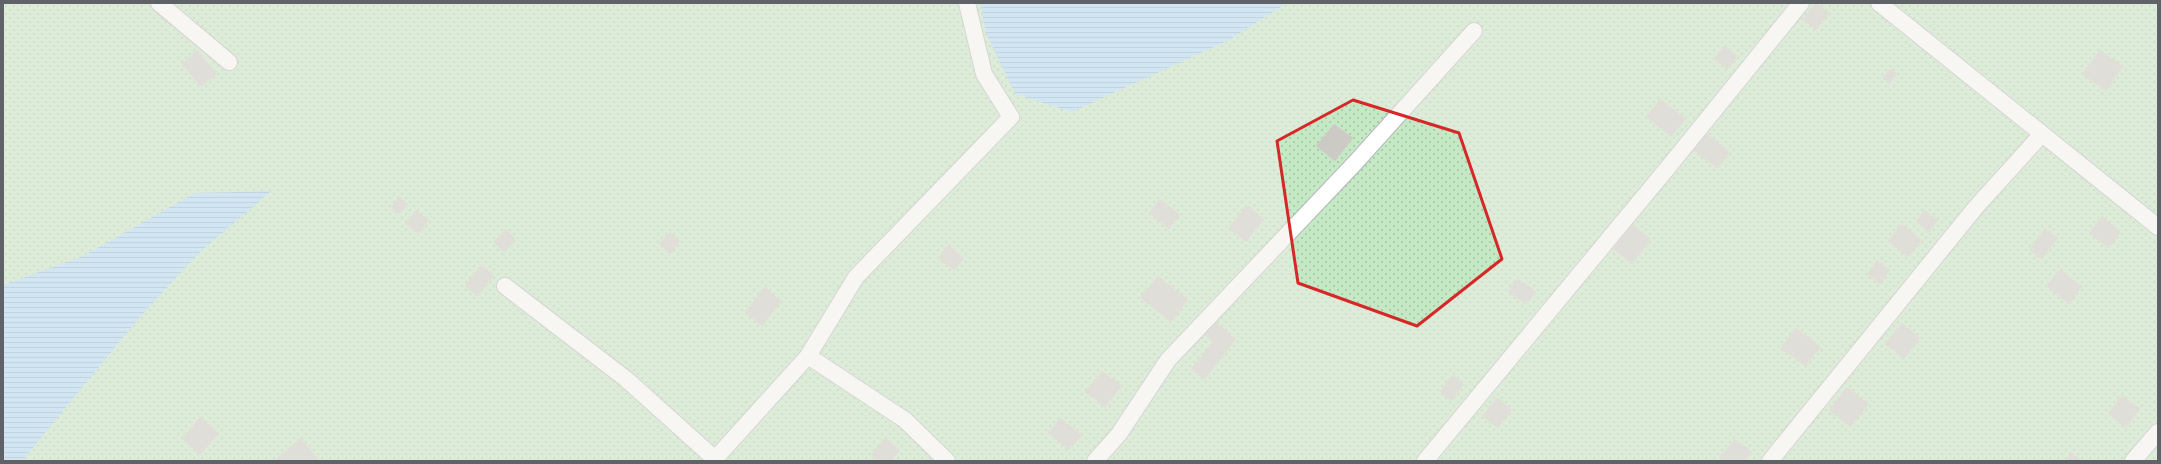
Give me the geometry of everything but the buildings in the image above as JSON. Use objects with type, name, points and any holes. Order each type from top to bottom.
[{"type":"lane","points":[[159,3],[229,62]]},
{"type":"lane","points":[[505,286],[626,379],[714,460],[808,356],[856,277],[1011,117],[984,74],[967,3]]},
{"type":"lane","points":[[1425,461],[1670,165],[1800,3]]},
{"type":"lane","points":[[1879,3],[2158,227]]},
{"type":"lane","points":[[1095,461],[1119,434],[1168,360],[1355,163],[1474,32]]},
{"type":"lane","points":[[1770,461],[1976,207],[2042,134]]},
{"type":"lane","points":[[808,356],[905,420],[947,461]]},
{"type":"lane","points":[[2133,461],[2158,432]]},
{"type":"highlighted area","points":[[1353,100],[1459,133],[1502,259],[1417,326],[1298,283],[1277,141]]},
{"type":"green space","points":[[3,3],[2158,3],[2158,461],[3,461]]},
{"type":"water","points":[[980,3],[1287,3],[1229,40],[1072,112],[1015,94],[986,33]]},
{"type":"water","points":[[271,191],[199,253],[140,317],[22,461],[3,461],[3,285],[83,256],[195,193]]}]
